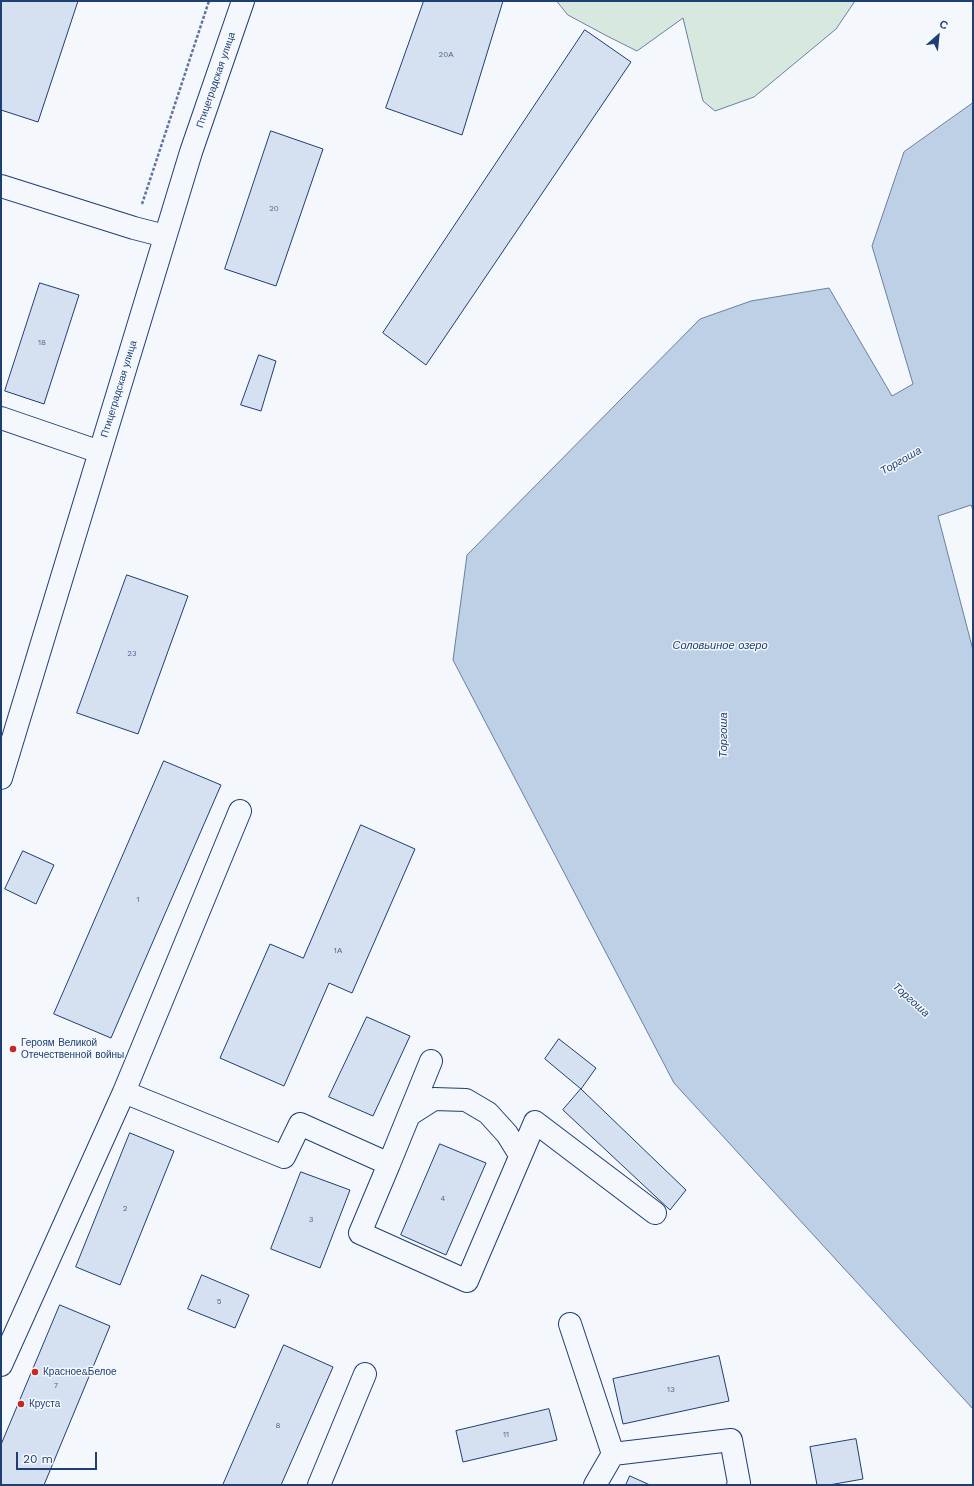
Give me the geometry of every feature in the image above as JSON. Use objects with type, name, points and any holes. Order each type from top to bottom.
[{"type":"street","name":"Птицеградская улица","points":[[1,778],[191,152],[243,1]]},
{"type":"street","points":[[1,186],[134,228],[165,236]]},
{"type":"street","points":[[1,418],[100,452]]},
{"type":"street","points":[[1,1365],[124,1092],[240,811]]},
{"type":"street","points":[[431,1061],[360,1233],[467,1281],[535,1122],[655,1213]]},
{"type":"street","points":[[124,1092],[284,1157],[300,1124],[389,1164]]},
{"type":"street","points":[[409,1115],[434,1099],[466,1100],[488,1113],[507,1134],[520,1155]]},
{"type":"street","points":[[570,1324],[613,1454],[595,1485]]},
{"type":"street","points":[[319,1485],[365,1374]]},
{"type":"street","points":[[613,1454],[731,1440],[739,1483],[738,1485]]},
{"type":"path","points":[[134,228],[209,1]]},
{"type":"shaded area","points":[[557,1],[855,1],[836,29],[754,97],[715,111],[703,101],[683,18],[637,51],[568,15]]},
{"type":"water","name":"Соловьиное озеро","points":[[973,103],[973,510],[971,505],[938,516],[973,650],[973,1409],[674,1083],[453,660],[467,555],[700,319],[751,301],[829,288],[892,396],[913,384],[872,246],[904,152]]},
{"type":"building","points":[[1,1],[78,1],[38,122],[1,110]]},
{"type":"building","points":[[424,1],[503,1],[462,135],[386,108]]},
{"type":"building","points":[[585,30],[631,62],[426,365],[383,333]]},
{"type":"building","points":[[271,131],[323,149],[276,286],[225,269]]},
{"type":"building","points":[[40,283],[79,295],[44,404],[5,391]]},
{"type":"building","points":[[259,355],[276,361],[261,411],[241,405]]},
{"type":"building","points":[[127,575],[188,596],[138,734],[77,713]]},
{"type":"building","points":[[164,761],[221,785],[111,1038],[54,1014]]},
{"type":"building","points":[[361,825],[415,849],[352,993],[329,983],[284,1086],[220,1058],[270,944],[303,958]]},
{"type":"building","points":[[23,851],[54,865],[36,904],[5,889]]},
{"type":"building","points":[[367,1017],[410,1036],[373,1116],[329,1097]]},
{"type":"building","points":[[559,1039],[596,1068],[581,1089],[545,1059]]},
{"type":"building","points":[[581,1089],[686,1190],[670,1210],[563,1110]]},
{"type":"building","points":[[130,1133],[174,1151],[120,1285],[76,1267]]},
{"type":"building","points":[[440,1144],[486,1163],[446,1255],[401,1235]]},
{"type":"building","points":[[301,1172],[350,1190],[320,1268],[271,1249]]},
{"type":"building","points":[[202,1275],[249,1295],[235,1328],[188,1309]]},
{"type":"building","points":[[60,1305],[110,1326],[44,1485],[1,1485],[1,1445]]},
{"type":"building","points":[[284,1345],[333,1367],[281,1485],[223,1485]]},
{"type":"building","points":[[719,1356],[729,1401],[623,1424],[613,1379]]},
{"type":"building","points":[[549,1409],[557,1440],[463,1462],[456,1431]]},
{"type":"building","points":[[856,1439],[863,1479],[829,1485],[817,1485],[810,1447]]},
{"type":"building","points":[[630,1476],[650,1485],[626,1485]]},
{"type":"place","name":"Героям Великой Отечественной войны","points":[[13,1049]]},
{"type":"place","name":"Красное&Белое","points":[[35,1372]]},
{"type":"place","name":"Круста","points":[[21,1404]]},
{"type":"water label","name":"Торгоша","points":[[901,461]]},
{"type":"water label","name":"Торгоша","points":[[724,735]]},
{"type":"water label","name":"Торгоша","points":[[911,1000]]}]
